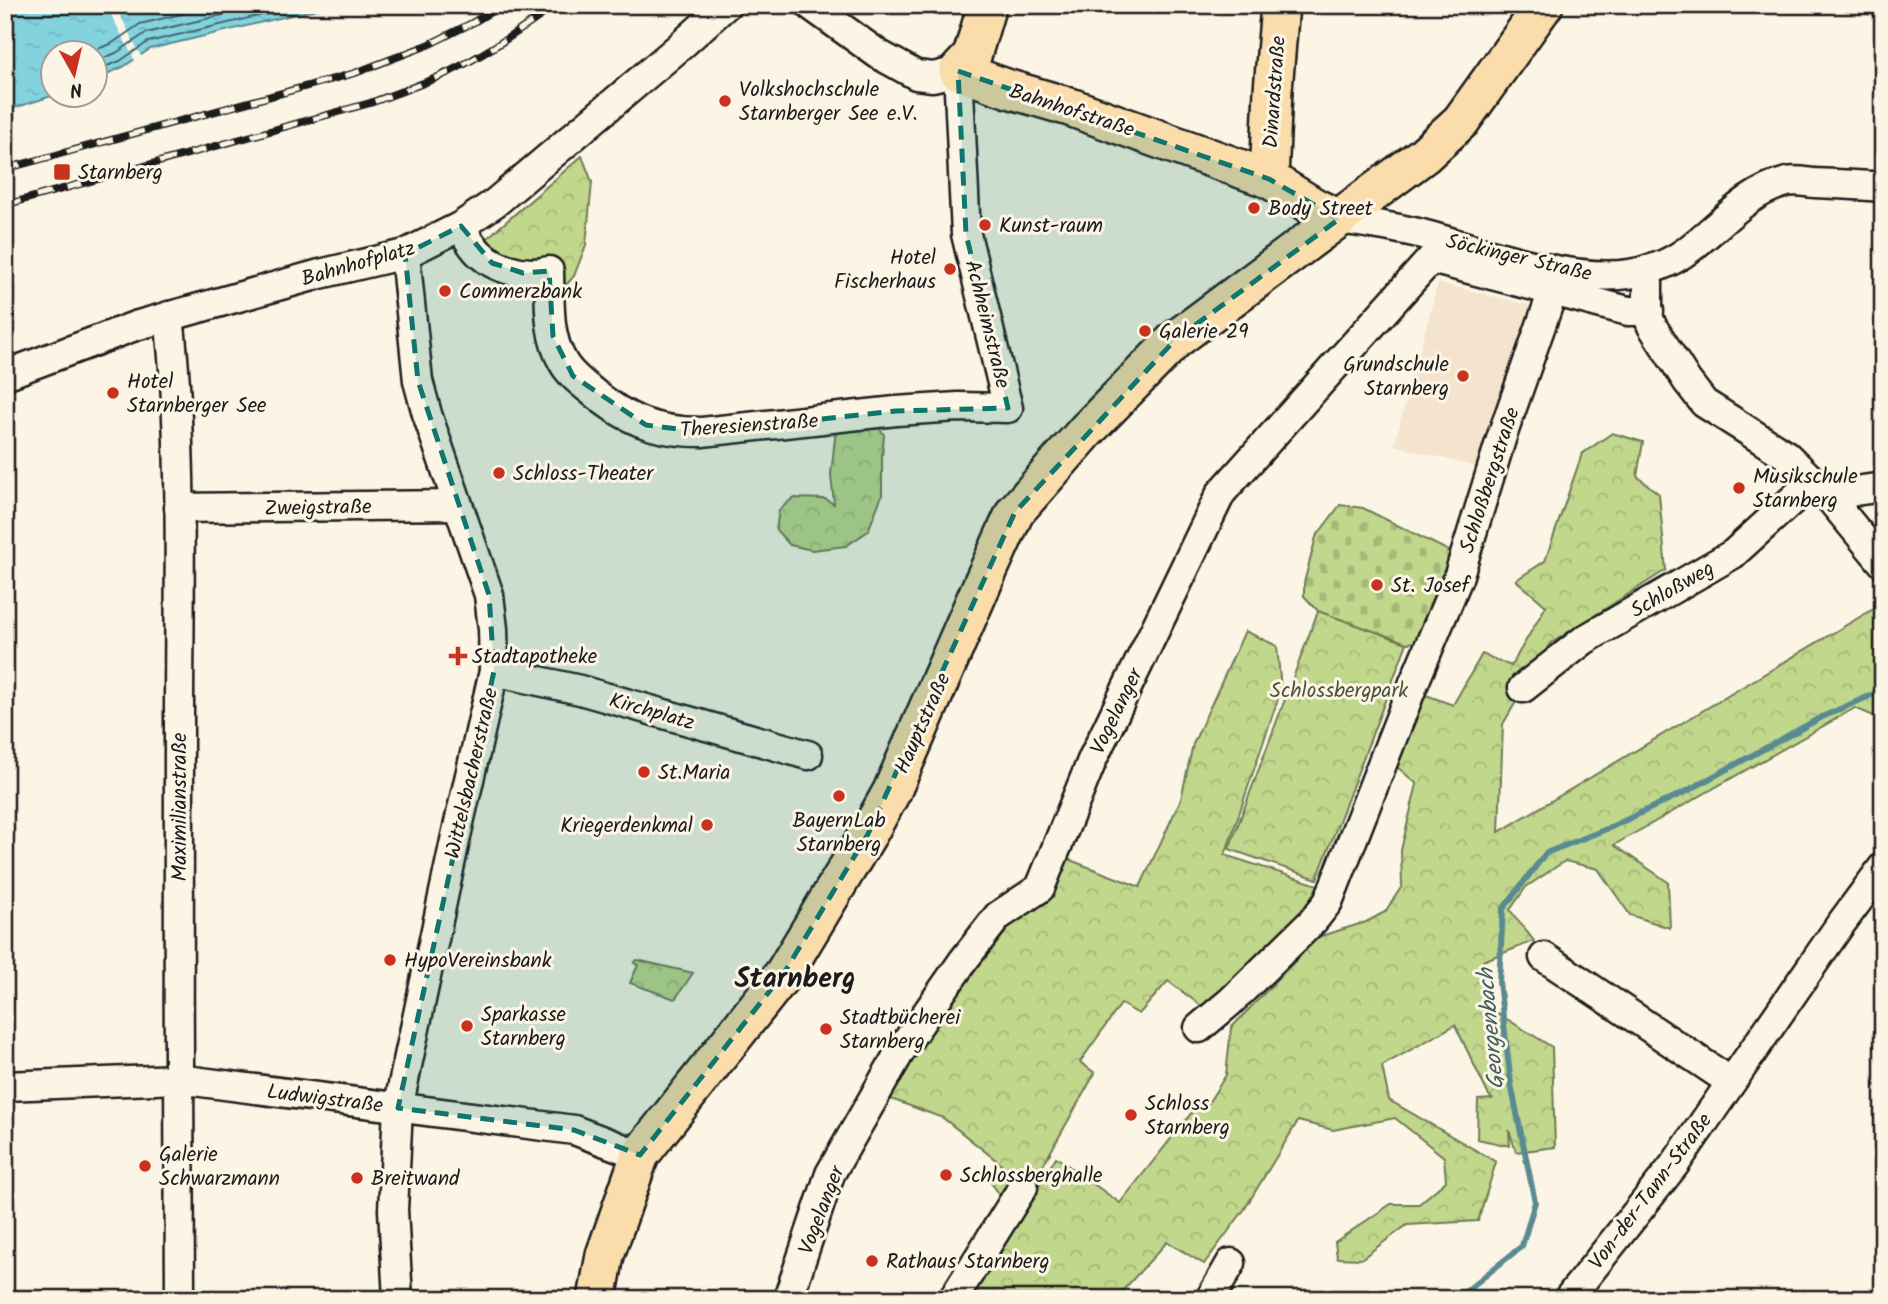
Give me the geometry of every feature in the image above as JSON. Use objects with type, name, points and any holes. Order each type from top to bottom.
[{"type":"main road","points":[[958,71],[972,56],[987,5]]},
{"type":"main road","name":"Dinardstraße","points":[[1269,179],[1280,5]]},
{"type":"main road","name":"Hauptstraße","points":[[597,1299],[605,1255],[640,1155],[784,973],[868,834],[910,753],[1016,512],[1086,431],[1175,340],[1424,155],[1461,121],[1544,5]]},
{"type":"main road","name":"Bahnhofstraße","points":[[958,71],[1070,107],[1269,179],[1339,219]]},
{"type":"street","name":"Bahnhofplatz","points":[[5,375],[120,331],[169,316],[320,274],[405,254],[461,226],[496,202],[726,5]]},
{"type":"street","name":"Bahnhofstraße","points":[[810,5],[878,54],[916,75],[933,77],[958,71]]},
{"type":"street","name":"Achheimstraße","points":[[958,71],[966,234],[1008,408]]},
{"type":"street","name":"Söckinger Straße","points":[[1339,219],[1390,226],[1562,271],[1594,276],[1629,274],[1671,261],[1688,251],[1728,215],[1757,194],[1790,181],[1883,187]]},
{"type":"street","name":"Theresienstraße","points":[[461,226],[474,247],[492,263],[523,273],[549,271],[550,323],[562,362],[573,376],[595,394],[646,425],[681,432],[702,432],[896,411],[958,407],[1008,408]]},
{"type":"street","name":"Wittelsbacherstraße","points":[[398,1299],[393,1210],[398,1108],[494,671],[489,595],[418,381],[405,254]]},
{"type":"street","name":"Vogelanger","points":[[788,1299],[831,1174],[901,1050],[998,916],[1040,888],[1093,758],[1221,493],[1431,258],[1553,291]]},
{"type":"street","points":[[1646,270],[1652,326],[1704,403],[1786,455],[1820,488],[1883,563]]},
{"type":"street","points":[[1553,291],[1628,310],[1649,311]]},
{"type":"street","name":"Schloßbergstraße","points":[[1199,1028],[1230,1002],[1313,921],[1328,902],[1458,578],[1502,436],[1553,291]]},
{"type":"street","name":"Maximilianstraße","points":[[169,316],[175,367],[180,509],[180,1299]]},
{"type":"street","points":[[1820,488],[1883,487]]},
{"type":"street","name":"Schloßweg","points":[[1523,688],[1584,640],[1733,554],[1820,488]]},
{"type":"street","name":"Zweigstraße","points":[[180,509],[457,505]]},
{"type":"street","name":"Kirchplatz","points":[[494,671],[580,690],[808,755]]},
{"type":"street","name":"Von-der-Tann-Straße","points":[[1568,1299],[1675,1164],[1883,867]]},
{"type":"street","points":[[1544,957],[1731,1082]]},
{"type":"street","name":"Ludwigstraße","points":[[5,1086],[178,1079],[574,1130],[640,1155]]},
{"type":"street","points":[[953,1299],[1023,1187]]},
{"type":"street","points":[[1210,1299],[1231,1263]]},
{"type":"highlighted area","points":[[958,71],[1269,179],[1339,219],[1175,340],[1015,512],[868,834],[784,973],[640,1155],[574,1130],[398,1108],[494,671],[489,595],[418,381],[405,254],[461,226],[492,263],[523,273],[549,271],[553,336],[573,376],[646,425],[702,432],[896,411],[1008,408],[966,234]]},
{"type":"shaded area","name":"Grundschule Starnberg","points":[[1438,283],[1538,307],[1482,469],[1394,445]]},
{"type":"green space","points":[[582,156],[592,182],[586,245],[574,276],[563,289],[525,261],[499,252],[486,239]]},
{"type":"green space","points":[[878,426],[884,435],[882,495],[868,531],[846,546],[812,550],[790,545],[776,530],[779,510],[793,498],[825,499],[834,504],[831,475],[836,429]]},
{"type":"green space","points":[[1612,433],[1643,442],[1637,476],[1659,494],[1666,570],[1550,644],[1503,724],[1499,832],[1880,605],[1883,609],[1883,720],[1855,708],[1614,845],[1668,882],[1670,928],[1630,915],[1598,869],[1565,861],[1526,887],[1510,910],[1534,941],[1483,961],[1489,1008],[1552,1047],[1555,1147],[1516,1152],[1509,1130],[1510,1146],[1477,1139],[1478,1100],[1492,1099],[1455,1025],[1382,1066],[1389,1100],[1496,1162],[1478,1221],[1407,1225],[1361,1259],[1337,1258],[1335,1242],[1391,1204],[1419,1204],[1446,1181],[1444,1157],[1395,1118],[1333,1130],[1298,1121],[1244,1210],[1204,1264],[1167,1242],[1115,1299],[972,1299],[1056,1157],[1120,1203],[1197,1106],[1205,1108],[1226,1075],[1231,1028],[1318,937],[1366,922],[1385,912],[1402,886],[1401,850],[1417,784],[1396,766],[1421,693],[1453,705],[1482,654],[1511,666],[1546,606],[1516,580],[1545,561],[1582,454]]},
{"type":"green space","points":[[1340,505],[1363,508],[1457,555],[1424,641],[1407,643],[1318,611],[1304,596],[1304,583],[1316,537]]},
{"type":"green space","name":"Schlossbergpark","points":[[1318,611],[1407,643],[1317,879],[1229,849]]},
{"type":"green space","points":[[1245,631],[1277,646],[1281,690],[1225,855],[1318,885],[1305,910],[1204,1008],[1168,981],[1139,1014],[1121,1004],[1080,1062],[1095,1073],[1033,1183],[1007,1204],[989,1180],[1002,1165],[943,1118],[888,1098],[976,965],[1065,858],[1140,887],[1181,799],[1193,744]]},
{"type":"green space","points":[[637,960],[693,973],[675,999],[630,983],[638,965],[634,963]]},
{"type":"water","points":[[5,5],[334,5],[150,49],[108,73],[108,38],[38,38],[38,100],[5,111]]},
{"type":"pier","points":[[106,5],[115,5],[142,58],[136,63]]},
{"type":"waterway","name":"Georgenbach","points":[[1450,1299],[1465,1292],[1522,1246],[1535,1202],[1511,1084],[1499,982],[1503,909],[1546,853],[1609,828],[1687,791],[1822,717],[1883,690]]},
{"type":"railway","points":[[5,169],[355,73],[428,45],[502,5]]},
{"type":"railway","points":[[5,205],[370,103],[436,78],[468,62],[556,5]]},
{"type":"place","name":"Volkshochschule Starnberger See e.V.","points":[[725,101]]},
{"type":"place","name":"Starnberg","points":[[62,172]]},
{"type":"place","name":"Body Street","points":[[1254,208]]},
{"type":"place","name":"Kunst-raum","points":[[985,225]]},
{"type":"place","name":"Hotel Fischerhaus","points":[[950,269]]},
{"type":"place","name":"Commerzbank","points":[[445,291]]},
{"type":"place","name":"Galerie 29","points":[[1145,331]]},
{"type":"place","name":"Grundschule Starnberg","points":[[1463,376]]},
{"type":"place","name":"Hotel Starnberger See","points":[[113,393]]},
{"type":"place","name":"Schloss-Theater","points":[[499,473]]},
{"type":"place","name":"Musikschule Starnberg","points":[[1739,488]]},
{"type":"place","name":"St. Josef","points":[[1377,585]]},
{"type":"place","name":"Stadtapotheke","points":[[458,656]]},
{"type":"place","name":"St.Maria","points":[[644,772]]},
{"type":"place","name":"BayernLab Starnberg","points":[[839,796]]},
{"type":"place","name":"Kriegerdenkmal","points":[[707,825]]},
{"type":"place","name":"HypoVereinsbank","points":[[390,960]]},
{"type":"place","name":"Sparkasse Starnberg","points":[[467,1026]]},
{"type":"place","name":"Stadtbücherei Starnberg","points":[[826,1029]]},
{"type":"place","name":"Schloss Starnberg","points":[[1131,1115]]},
{"type":"place","name":"Galerie Schwarzmann","points":[[145,1166]]},
{"type":"place","name":"Schlossberghalle","points":[[946,1175]]},
{"type":"place","name":"Breitwand","points":[[357,1178]]},
{"type":"place","name":"Rathaus Starnberg","points":[[872,1261]]},
{"type":"district","name":"Starnberg","points":[[795,977]]}]
